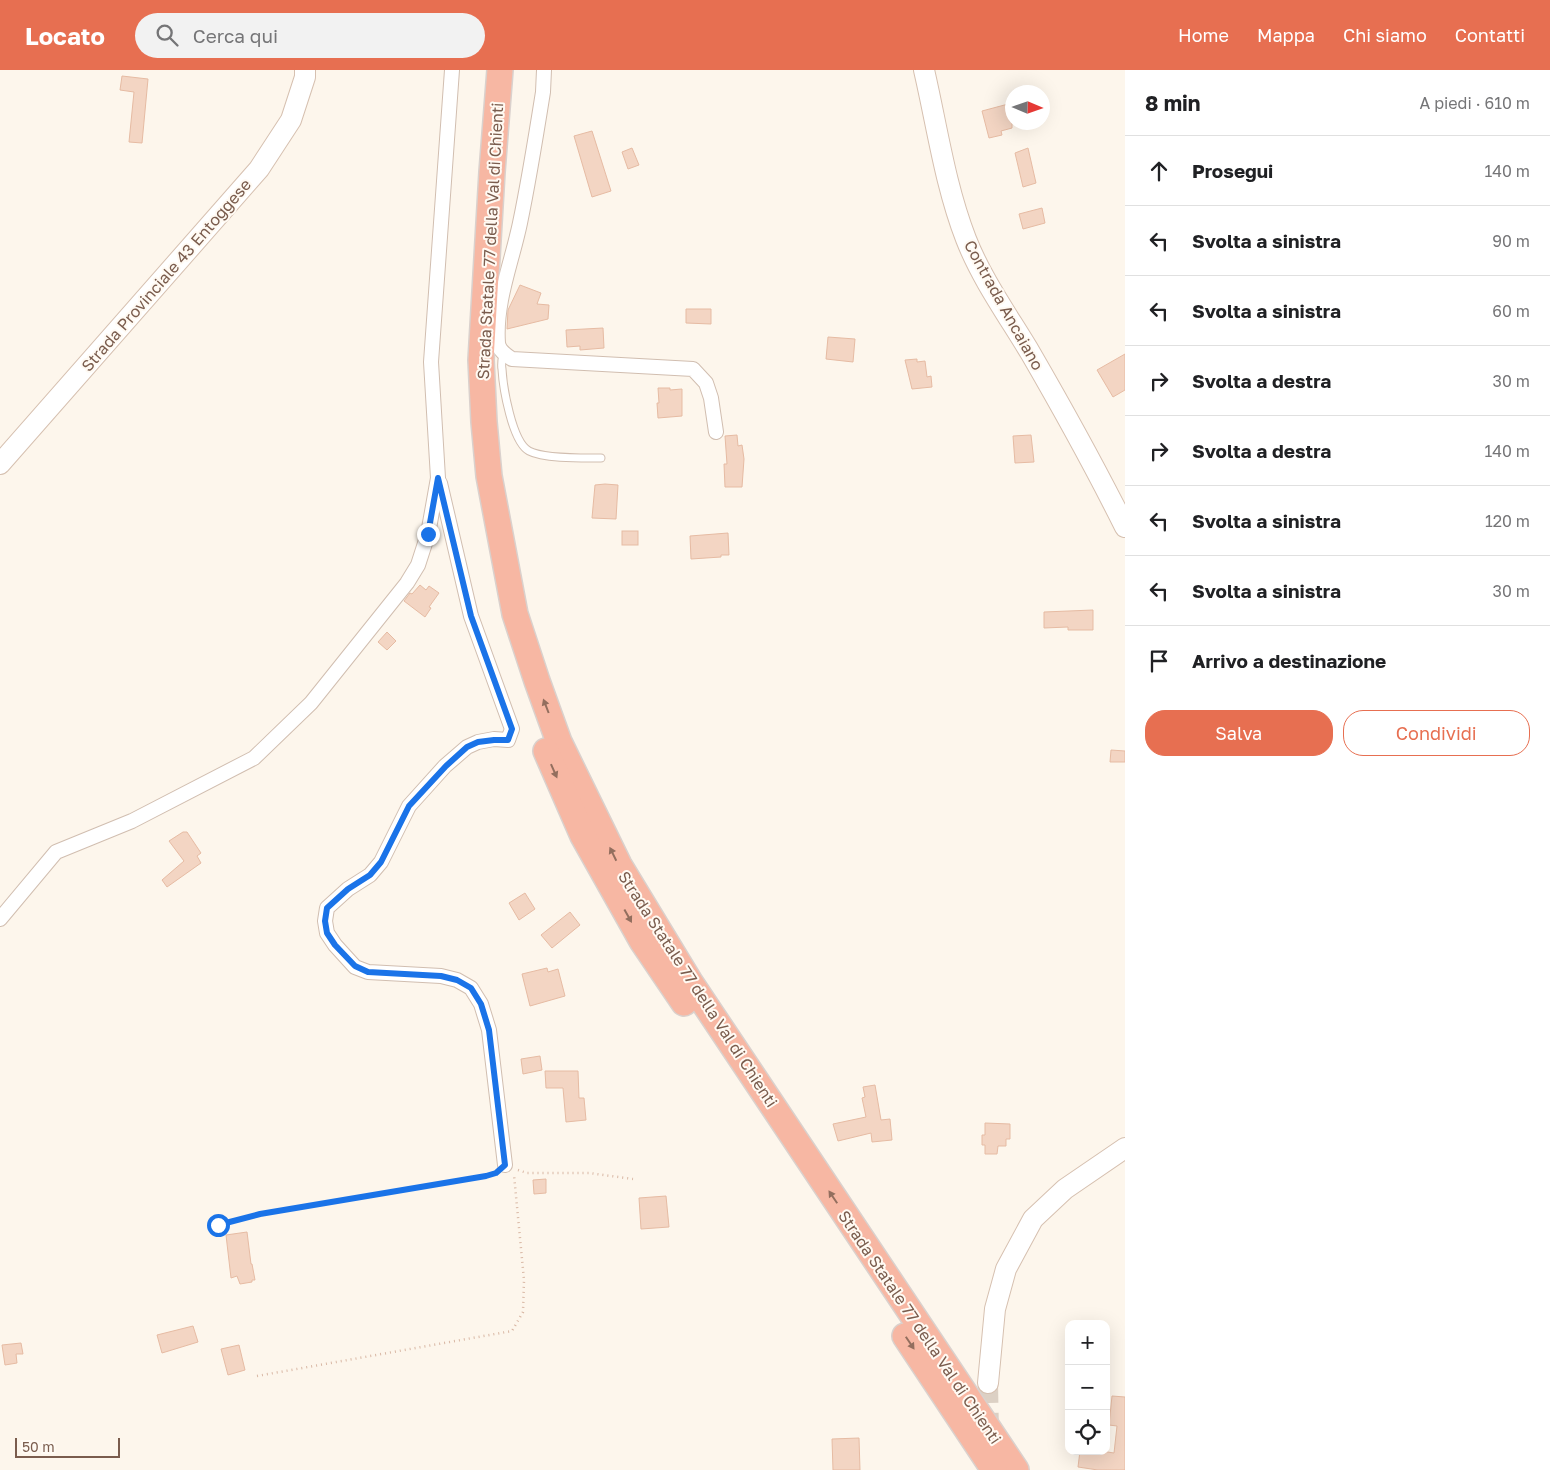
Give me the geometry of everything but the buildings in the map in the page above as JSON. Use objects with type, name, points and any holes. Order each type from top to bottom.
[{"type":"highway","name":"Strada Statale 77 della Val di Chienti","points":[[483,70],[474,172],[467,360],[469,423],[474,479],[500,624],[522,690],[546,752],[583,836],[642,940],[994,1470]]},
{"type":"highway","name":"Strada Statale 77 della Val di Chienti","points":[[500,70],[481,360],[484,422],[489,476],[515,614],[536,681],[559,742],[619,865],[685,974],[1016,1470]]},
{"type":"street","name":"Strada Provinciale 43 Entoggese","points":[[0,464],[259,169],[291,120],[306,70]]},
{"type":"street","points":[[452,70],[431,362],[438,478],[471,616],[512,729],[508,740],[478,742],[467,747],[446,766],[409,806],[381,862],[370,875],[348,889],[327,908],[325,921],[327,933],[335,945],[355,966],[368,972],[441,976],[457,980],[471,988],[481,1004],[489,1030],[505,1165]]},
{"type":"street","points":[[544,70],[543,92],[522,214],[503,290],[499,316],[498,345],[503,354],[512,360],[694,368],[706,383],[711,398],[716,432]]},
{"type":"street","name":"Contrada Ancaiano","points":[[924,70],[949,182],[957,213],[967,240],[982,273],[1031,354],[1097,472],[1125,528]]},
{"type":"street","points":[[0,918],[56,852],[132,821],[254,758],[312,703],[407,583],[418,565],[428,534],[438,478]]},
{"type":"street","points":[[988,1383],[996,1308],[1006,1269],[1033,1219],[1065,1188],[1125,1148]]},
{"type":"lane","points":[[503,354],[501,367],[507,404],[516,437],[527,451],[542,455],[601,458]]},
{"type":"path","points":[[218,1225],[260,1214],[486,1176],[496,1173],[505,1165]]},
{"type":"path","points":[[257,1376],[512,1331],[523,1312],[524,1280],[513,1169],[527,1173],[589,1173],[633,1180]]},
{"type":"tunnel","points":[[988,1383],[989,1433]]},
{"type":"route","points":[[218,1225],[260,1214],[486,1176],[496,1173],[505,1165],[489,1030],[481,1004],[471,988],[457,980],[441,976],[368,972],[355,966],[342,954],[327,933],[325,921],[327,908],[348,889],[370,875],[381,862],[409,806],[446,766],[467,747],[478,742],[508,740],[512,729],[471,616],[438,478],[428,534]]}]
